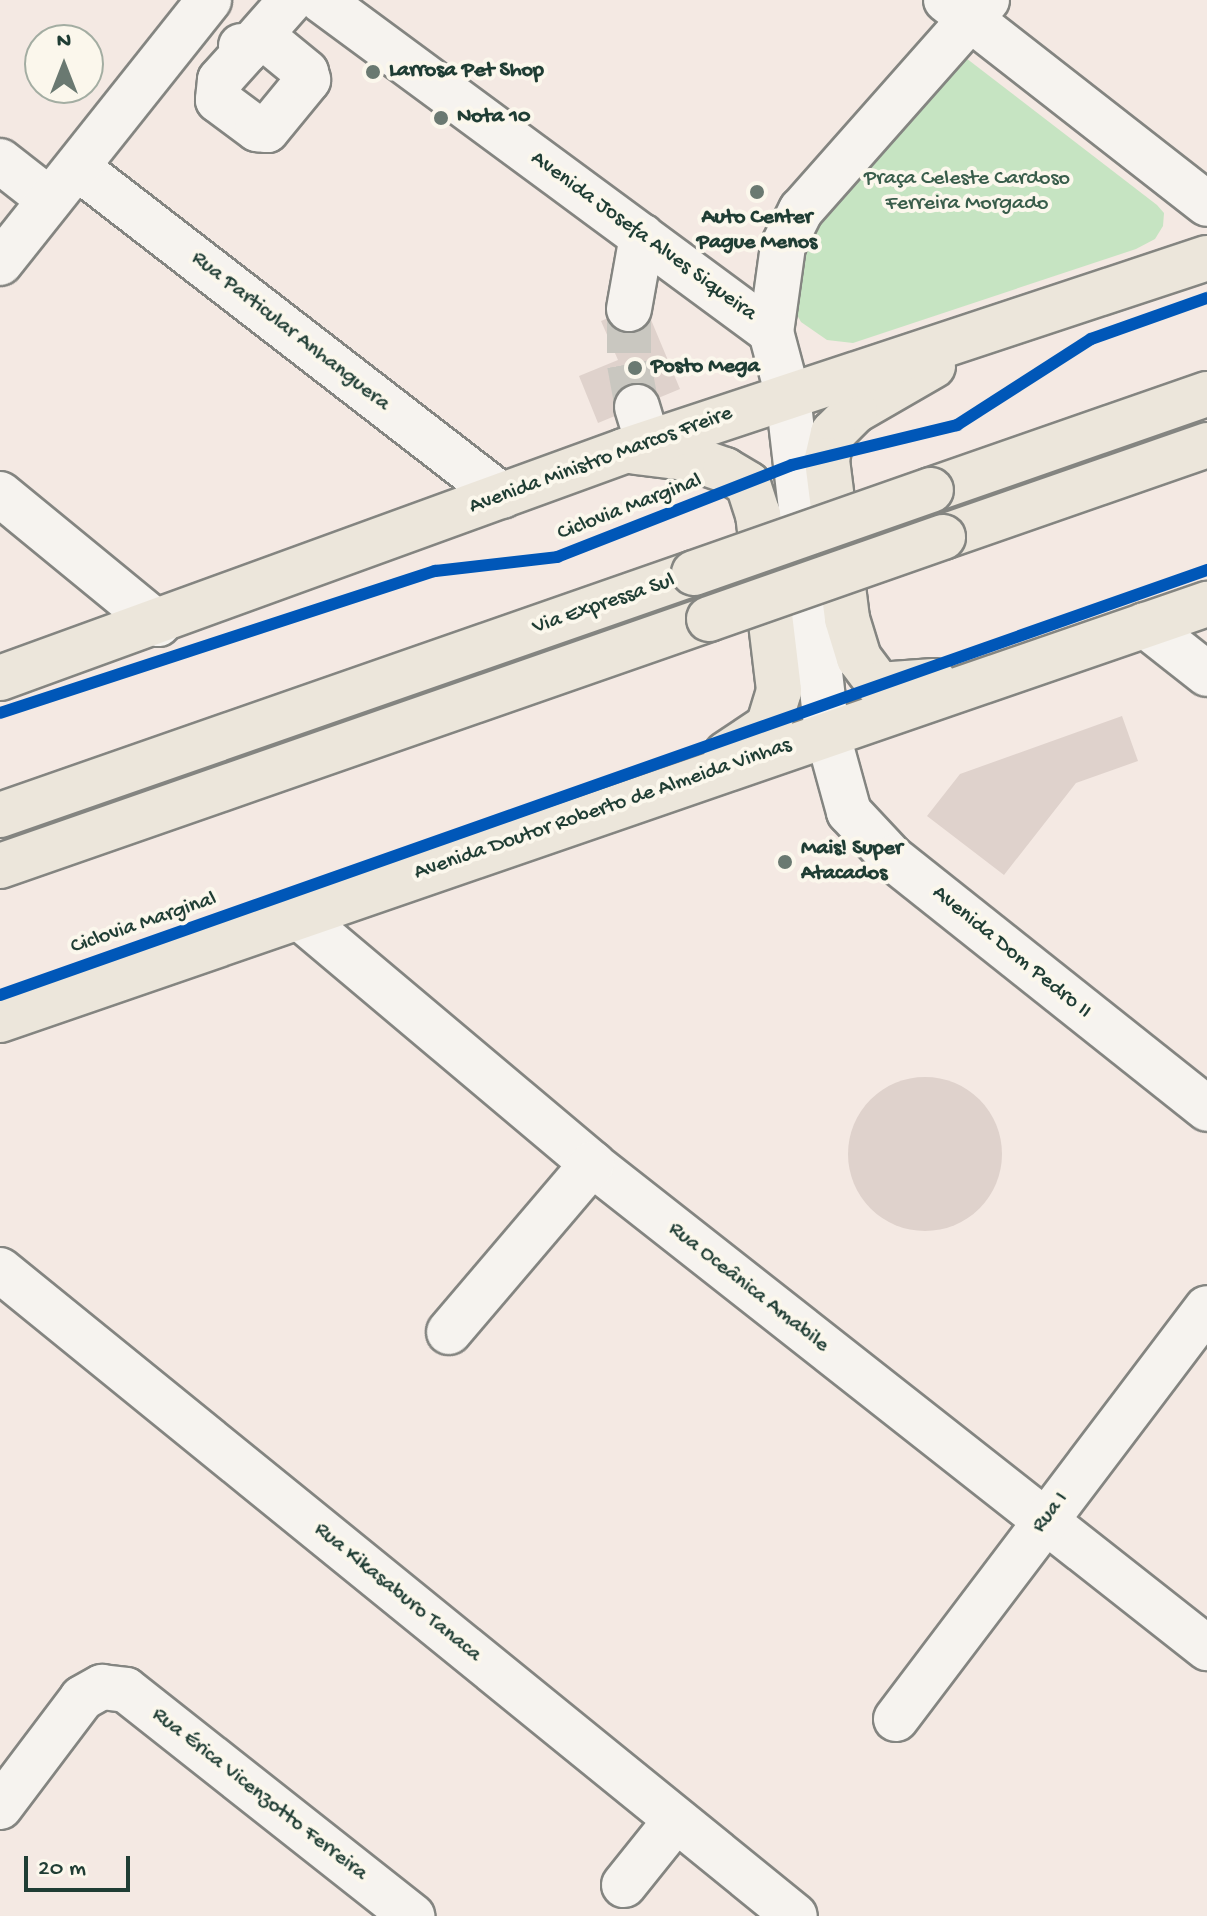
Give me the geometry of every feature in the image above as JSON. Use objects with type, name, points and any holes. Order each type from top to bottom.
[{"type":"main road","name":"Avenida Ministro Marcos Freire","points":[[0,678],[158,624],[502,496],[636,433],[788,396],[1018,317],[1207,258]]},
{"type":"main road","points":[[983,677],[879,685],[859,658],[847,619],[827,460],[833,433],[855,411],[1018,317]]},
{"type":"main road","name":"Via Expressa Sul","points":[[0,815],[1207,394]]},
{"type":"main road","points":[[636,433],[725,470],[748,484],[758,514],[779,691],[768,726],[684,782]]},
{"type":"main road","points":[[0,866],[1207,445]]},
{"type":"main road","name":"Avenida Doutor Roberto de Almeida Vinhas","points":[[0,1020],[983,677],[1207,604]]},
{"type":"street","points":[[0,263],[203,7],[254,43],[291,0]]},
{"type":"street","name":"Avenida Josefa Alves Siqueira","points":[[321,0],[771,332]]},
{"type":"street","points":[[771,332],[783,246],[801,210],[968,7],[1207,204]]},
{"type":"street","points":[[0,161],[50,200]]},
{"type":"street","name":"Rua Particular Anhanguera","points":[[78,168],[502,496]]},
{"type":"street","points":[[629,309],[642,236]]},
{"type":"street","points":[[729,301],[757,300],[778,285]]},
{"type":"street","name":"Avenida Dom Pedro II","points":[[771,332],[788,396],[827,732],[849,812],[892,858],[1207,1109]]},
{"type":"street","points":[[0,494],[158,624]]},
{"type":"street","points":[[1145,625],[1207,674]]},
{"type":"street","name":"Rua Oceânica Amabile","points":[[298,916],[592,1164],[1044,1523],[1207,1648]]},
{"type":"street","points":[[449,1332],[592,1164]]},
{"type":"street","name":"Rua Kikasaburo Tanaca","points":[[0,1270],[795,1916]]},
{"type":"street","name":"Rua I","points":[[896,1719],[1207,1308]]},
{"type":"street","name":"Rua Érica Vicenzotto Ferreira","points":[[0,1807],[82,1698],[102,1687],[126,1690],[412,1916]]},
{"type":"street","points":[[624,1885],[676,1820]]},
{"type":"green space","name":"Praça Celeste Cardoso Ferreira Morgado","points":[[962,55],[1157,205],[1164,213],[1163,226],[1155,239],[1136,249],[853,343],[827,340],[801,322],[790,302],[800,242]]},
{"type":"building","name":"Posto Mega","points":[[644,303],[680,389],[598,423],[579,376],[618,360],[601,321]]},
{"type":"building","points":[[1122,716],[1138,761],[1076,783],[1004,875],[927,816],[960,774]]},
{"type":"building","points":[[925,1077],[955,1083],[980,1099],[996,1124],[1002,1154],[996,1184],[980,1209],[955,1225],[925,1231],[895,1225],[870,1209],[854,1184],[848,1154],[854,1124],[870,1099],[895,1083]]},
{"type":"tunnel","points":[[629,309],[629,364],[637,407]]},
{"type":"cycle path","name":"Ciclovia Marginal","points":[[0,713],[435,571],[557,557],[792,465],[957,425],[1091,339],[1207,298]]},
{"type":"cycle path","name":"Ciclovia Marginal","points":[[0,995],[1207,570]]},
{"type":"place","name":"Larrosa Pet Shop","points":[[373,72]]},
{"type":"place","name":"Nota 10","points":[[441,118]]},
{"type":"place","name":"Auto Center Pague Menos","points":[[757,192]]},
{"type":"place","name":"Posto Mega","points":[[635,368]]},
{"type":"place","name":"Mais! Super Atacados","points":[[785,862]]}]
